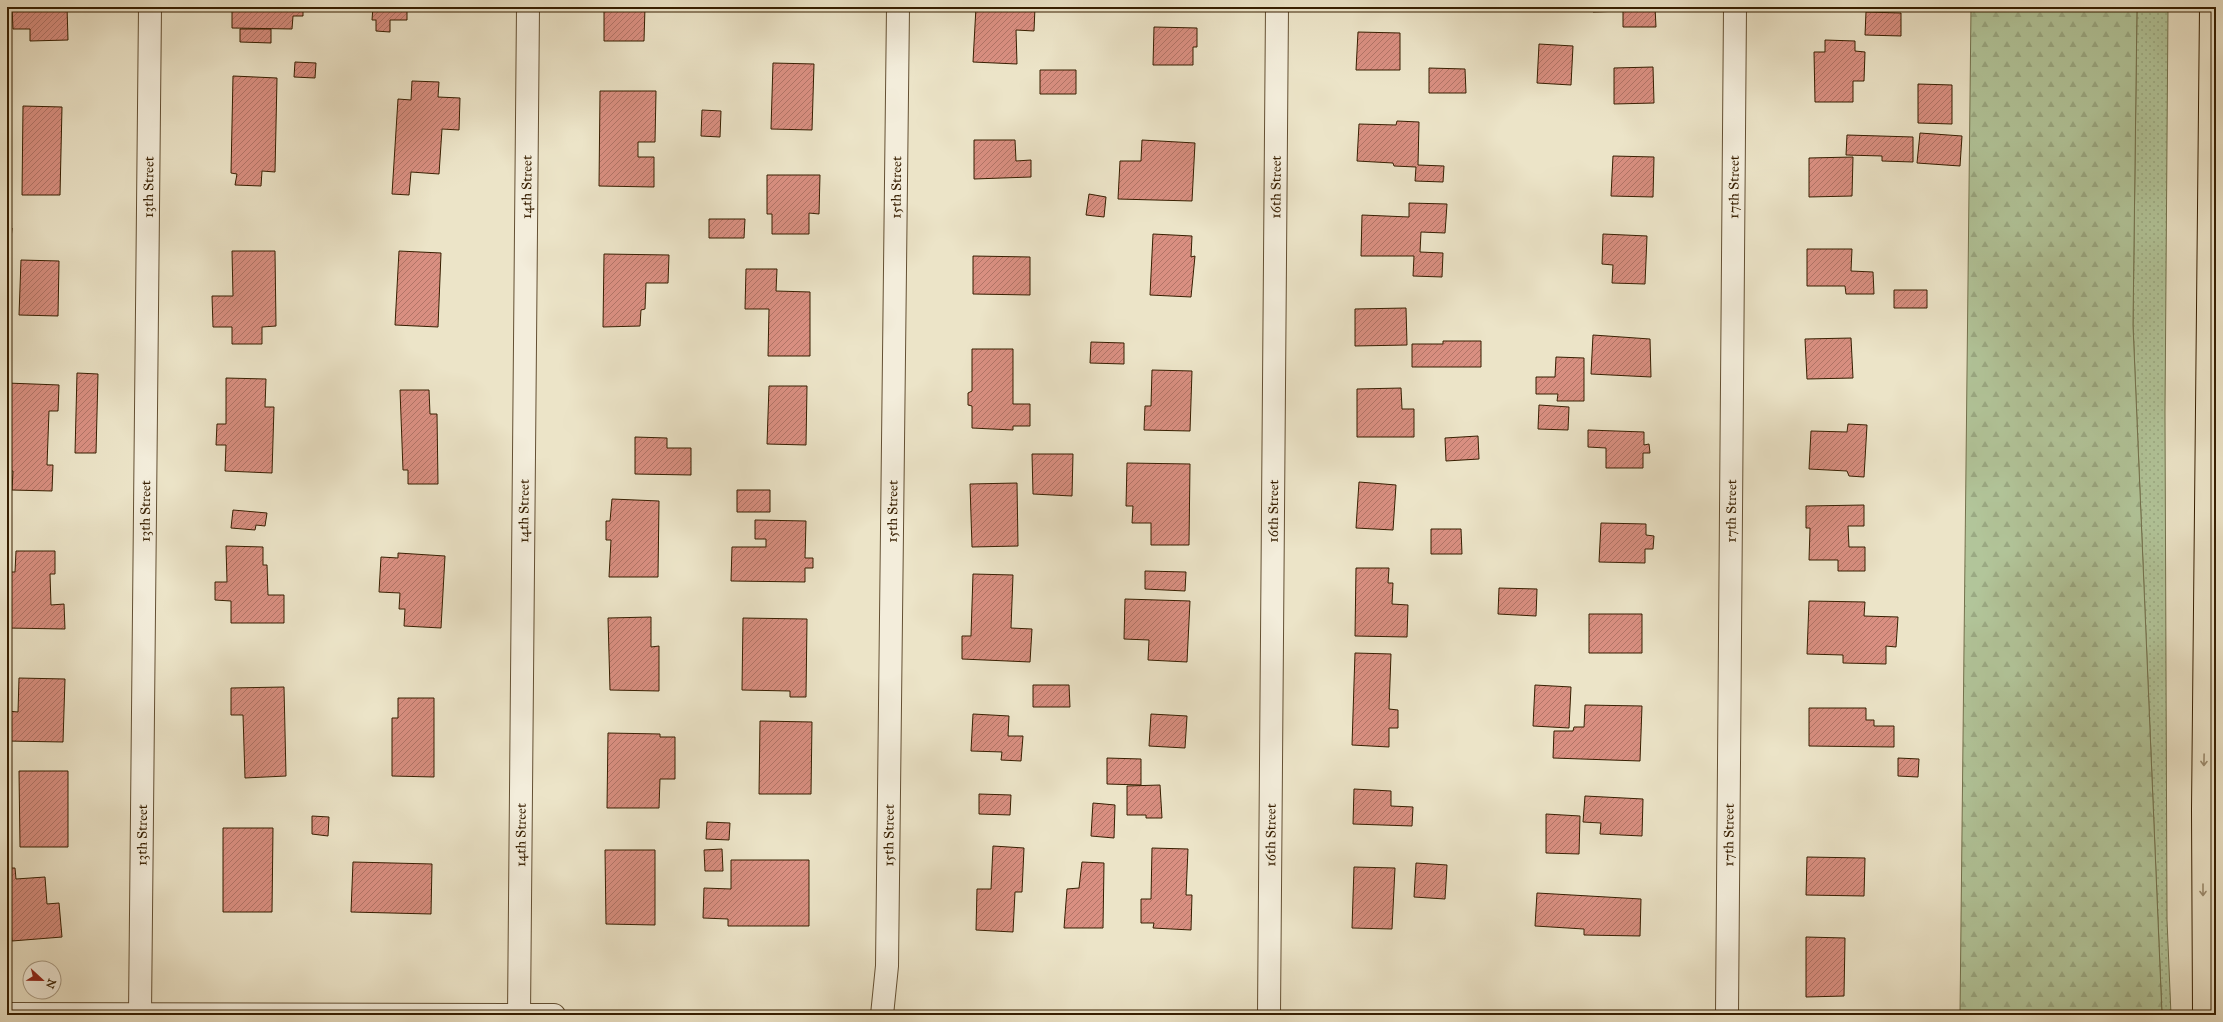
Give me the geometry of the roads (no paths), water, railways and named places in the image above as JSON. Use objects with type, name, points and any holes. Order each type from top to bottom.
[{"type":"highway","points":[[2204,1015],[2203,810],[2211,7]]},
{"type":"street","name":"13th Street","points":[[140,1015],[150,7]]},
{"type":"street","name":"14th Street","points":[[519,1015],[528,7]]},
{"type":"street","name":"15th Street","points":[[882,1015],[887,966],[898,7]]},
{"type":"street","name":"16th Street","points":[[1269,1015],[1277,7]]},
{"type":"street","name":"17th Street","points":[[1727,1015],[1735,7]]},
{"type":"street","points":[[7,1014],[554,1015]]}]
